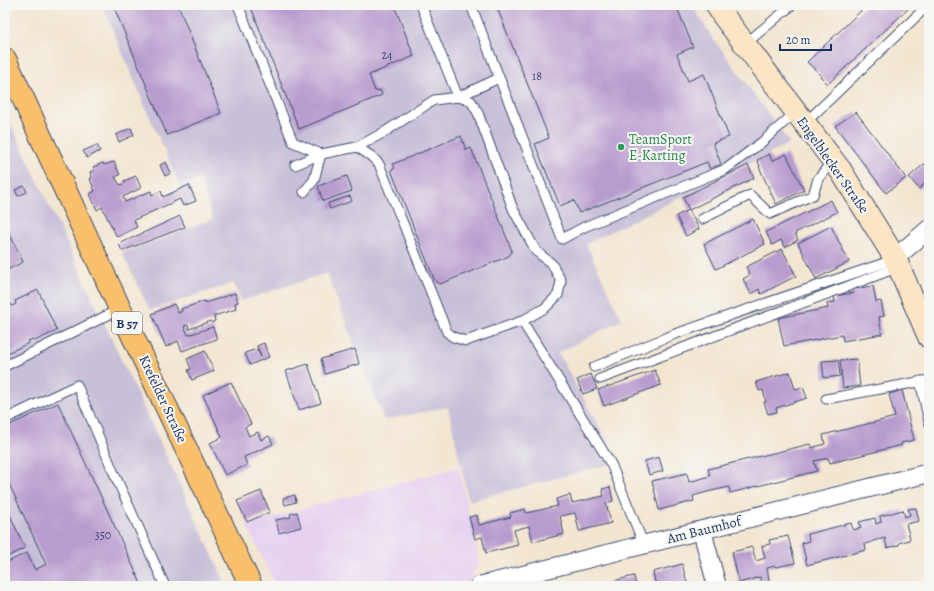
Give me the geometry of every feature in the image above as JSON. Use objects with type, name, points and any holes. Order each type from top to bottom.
[{"type":"main road","name":"Krefelder Straße","points":[[5,59],[120,309],[251,586]]},
{"type":"street","name":"Engelblecker Straße","points":[[717,5],[722,14],[841,171],[897,261],[929,337]]},
{"type":"street","points":[[897,261],[929,230]]},
{"type":"street","name":"Am Baumhof","points":[[479,586],[929,473]]},
{"type":"street","points":[[702,531],[717,586]]},
{"type":"lane","points":[[238,5],[293,142],[321,154]]},
{"type":"lane","points":[[421,5],[458,97]]},
{"type":"lane","points":[[470,5],[562,239],[584,228],[726,169],[762,142],[801,118],[924,9]]},
{"type":"lane","points":[[745,44],[792,5]]},
{"type":"lane","points":[[295,165],[321,154],[357,147],[434,100],[458,97],[499,78]]},
{"type":"lane","points":[[357,147],[371,156],[379,164],[447,332],[453,337],[466,341],[522,321],[545,308],[558,295],[561,281],[552,264],[536,251],[513,208],[478,113],[471,101],[458,97]]},
{"type":"lane","points":[[304,192],[314,180],[321,154]]},
{"type":"lane","points":[[702,219],[750,195],[770,214],[813,195],[818,179],[833,160]]},
{"type":"lane","points":[[594,367],[675,334],[897,261]]},
{"type":"lane","points":[[600,379],[897,261]]},
{"type":"lane","points":[[5,366],[120,309]]},
{"type":"lane","points":[[522,321],[611,464],[644,545]]},
{"type":"lane","points":[[826,399],[924,381],[929,422]]},
{"type":"lane","points":[[5,419],[77,385],[113,471],[165,586]]},
{"type":"shaded area","points":[[102,5],[692,5],[712,37],[790,143],[586,244],[622,320],[558,353],[619,462],[469,501],[448,407],[384,420],[327,273],[241,301],[234,283],[150,310],[122,253],[213,219],[200,178],[181,187]]},
{"type":"shaded area","points":[[5,111],[227,586],[5,586]]},
{"type":"shaded area","points":[[459,467],[479,561],[468,586],[276,586],[246,524]]},
{"type":"building","points":[[113,5],[178,5],[221,113],[167,135]]},
{"type":"building","points":[[250,5],[394,5],[414,56],[369,75],[375,91],[380,90],[382,95],[299,129]]},
{"type":"building","points":[[496,5],[676,5],[693,47],[677,54],[688,81],[704,74],[729,137],[713,143],[721,164],[710,169],[707,162],[579,213],[574,200],[560,206],[535,144],[549,138]]},
{"type":"building","points":[[865,5],[912,5],[828,84],[807,62],[865,7]]},
{"type":"building","points":[[856,112],[906,178],[886,193],[835,126]]},
{"type":"building","points":[[131,128],[134,135],[119,142],[116,135]]},
{"type":"building","points":[[461,136],[466,150],[471,148],[512,251],[509,256],[440,284],[434,279],[391,170],[395,168],[393,164]]},
{"type":"building","points":[[97,145],[100,151],[87,158],[83,151]]},
{"type":"building","points":[[769,154],[772,161],[786,154],[804,190],[776,204],[757,160]]},
{"type":"building","points":[[114,162],[120,175],[115,177],[120,185],[125,183],[124,181],[136,176],[141,188],[123,197],[125,202],[151,191],[152,195],[161,191],[163,197],[189,185],[196,201],[183,206],[180,199],[134,220],[137,227],[117,237],[102,207],[97,210],[90,194],[95,191],[90,179],[92,178],[90,172],[95,170],[93,167],[103,163],[104,165]]},
{"type":"building","points":[[166,162],[171,173],[165,176],[160,165]]},
{"type":"building","points":[[929,162],[929,180],[919,189],[909,177]]},
{"type":"building","points":[[748,165],[754,178],[689,210],[683,197]]},
{"type":"building","points":[[347,176],[352,191],[323,201],[318,186]]},
{"type":"building","points":[[24,186],[27,192],[18,196],[15,190]]},
{"type":"building","points":[[350,196],[352,201],[330,209],[328,203]]},
{"type":"building","points":[[831,200],[837,212],[795,233],[798,240],[785,247],[781,240],[772,245],[766,232]]},
{"type":"building","points":[[689,210],[699,229],[686,236],[676,216]]},
{"type":"building","points":[[180,216],[185,227],[122,251],[119,244]]},
{"type":"building","points":[[753,219],[765,244],[716,269],[704,244]]},
{"type":"building","points":[[5,224],[23,262],[5,271]]},
{"type":"building","points":[[831,226],[849,262],[816,279],[798,243]]},
{"type":"building","points":[[782,249],[796,276],[761,294],[759,289],[751,294],[743,279],[750,275],[746,267]]},
{"type":"building","points":[[873,286],[876,302],[881,301],[884,316],[879,317],[882,334],[843,341],[842,335],[784,346],[778,318],[828,308],[827,303],[835,302],[834,296],[854,293],[853,289]]},
{"type":"building","points":[[38,290],[57,331],[34,341],[33,339],[28,341],[29,343],[5,354],[5,306],[10,303],[12,306],[16,304],[15,301]]},
{"type":"building","points":[[235,293],[238,302],[235,303],[236,309],[214,316],[215,321],[212,323],[211,321],[189,329],[188,325],[184,326],[188,335],[213,327],[217,339],[182,351],[178,341],[166,347],[152,314],[174,304],[178,313],[182,311],[181,309]]},
{"type":"building","points":[[264,343],[269,357],[250,365],[245,353],[257,349],[261,357],[257,346]]},
{"type":"building","points":[[355,349],[359,364],[325,374],[321,359]]},
{"type":"building","points":[[205,351],[214,371],[192,380],[188,370],[191,369],[187,359]]},
{"type":"building","points":[[857,359],[860,386],[843,388],[840,360]]},
{"type":"building","points":[[838,360],[840,376],[824,378],[822,361]]},
{"type":"building","points":[[308,364],[321,403],[299,410],[286,371]]},
{"type":"building","points":[[655,370],[661,385],[604,406],[598,390]]},
{"type":"building","points":[[790,372],[795,389],[803,387],[807,398],[776,408],[777,412],[768,414],[764,402],[766,402],[763,390],[759,391],[756,382]]},
{"type":"building","points":[[591,374],[597,389],[583,394],[577,380]]},
{"type":"building","points":[[231,382],[251,424],[245,427],[249,436],[258,432],[261,440],[269,436],[273,444],[244,457],[247,465],[225,475],[210,443],[222,437],[203,395]]},
{"type":"building","points":[[902,390],[914,440],[901,443],[902,445],[830,463],[828,458],[814,461],[817,471],[730,493],[729,487],[707,492],[693,496],[694,501],[659,510],[652,481],[687,473],[689,482],[710,476],[708,469],[810,444],[811,448],[825,444],[823,435],[895,417],[889,394]]},
{"type":"building","points":[[58,403],[142,586],[5,586],[5,563],[27,553],[35,570],[46,564],[5,475],[5,427]]},
{"type":"building","points":[[659,457],[663,471],[649,475],[645,461]]},
{"type":"building","points":[[610,487],[613,501],[606,503],[611,523],[579,531],[575,513],[560,516],[564,534],[533,542],[529,526],[514,530],[518,545],[486,553],[482,537],[475,539],[469,517],[477,515],[479,525],[511,517],[510,513],[525,509],[526,513],[558,506],[556,499],[570,495],[572,503],[604,496],[602,489]]},
{"type":"building","points":[[261,491],[270,512],[247,522],[237,501]]},
{"type":"building","points":[[295,495],[296,502],[285,505],[283,498]]},
{"type":"building","points":[[5,505],[25,548],[5,558]]},
{"type":"building","points":[[916,508],[919,521],[906,524],[910,538],[909,540],[899,543],[899,545],[887,548],[885,538],[865,544],[866,550],[807,565],[802,543],[809,541],[808,534],[851,523],[853,530],[861,528],[859,522],[875,518],[876,524],[881,522],[880,516],[903,510],[905,517],[910,515],[908,509]]},
{"type":"building","points":[[297,512],[301,527],[279,533],[276,520],[291,517],[290,514]]},
{"type":"building","points":[[788,536],[795,563],[767,568],[770,586],[762,586],[760,577],[739,583],[732,552],[752,547],[756,561],[765,558],[762,546],[770,544],[769,540]]},
{"type":"building","points":[[682,564],[688,586],[656,586],[653,572]]},
{"type":"building","points":[[634,576],[636,586],[615,586],[613,581]]},
{"type":"place","name":"TeamSport E-Karting","points":[[621,147]]}]
